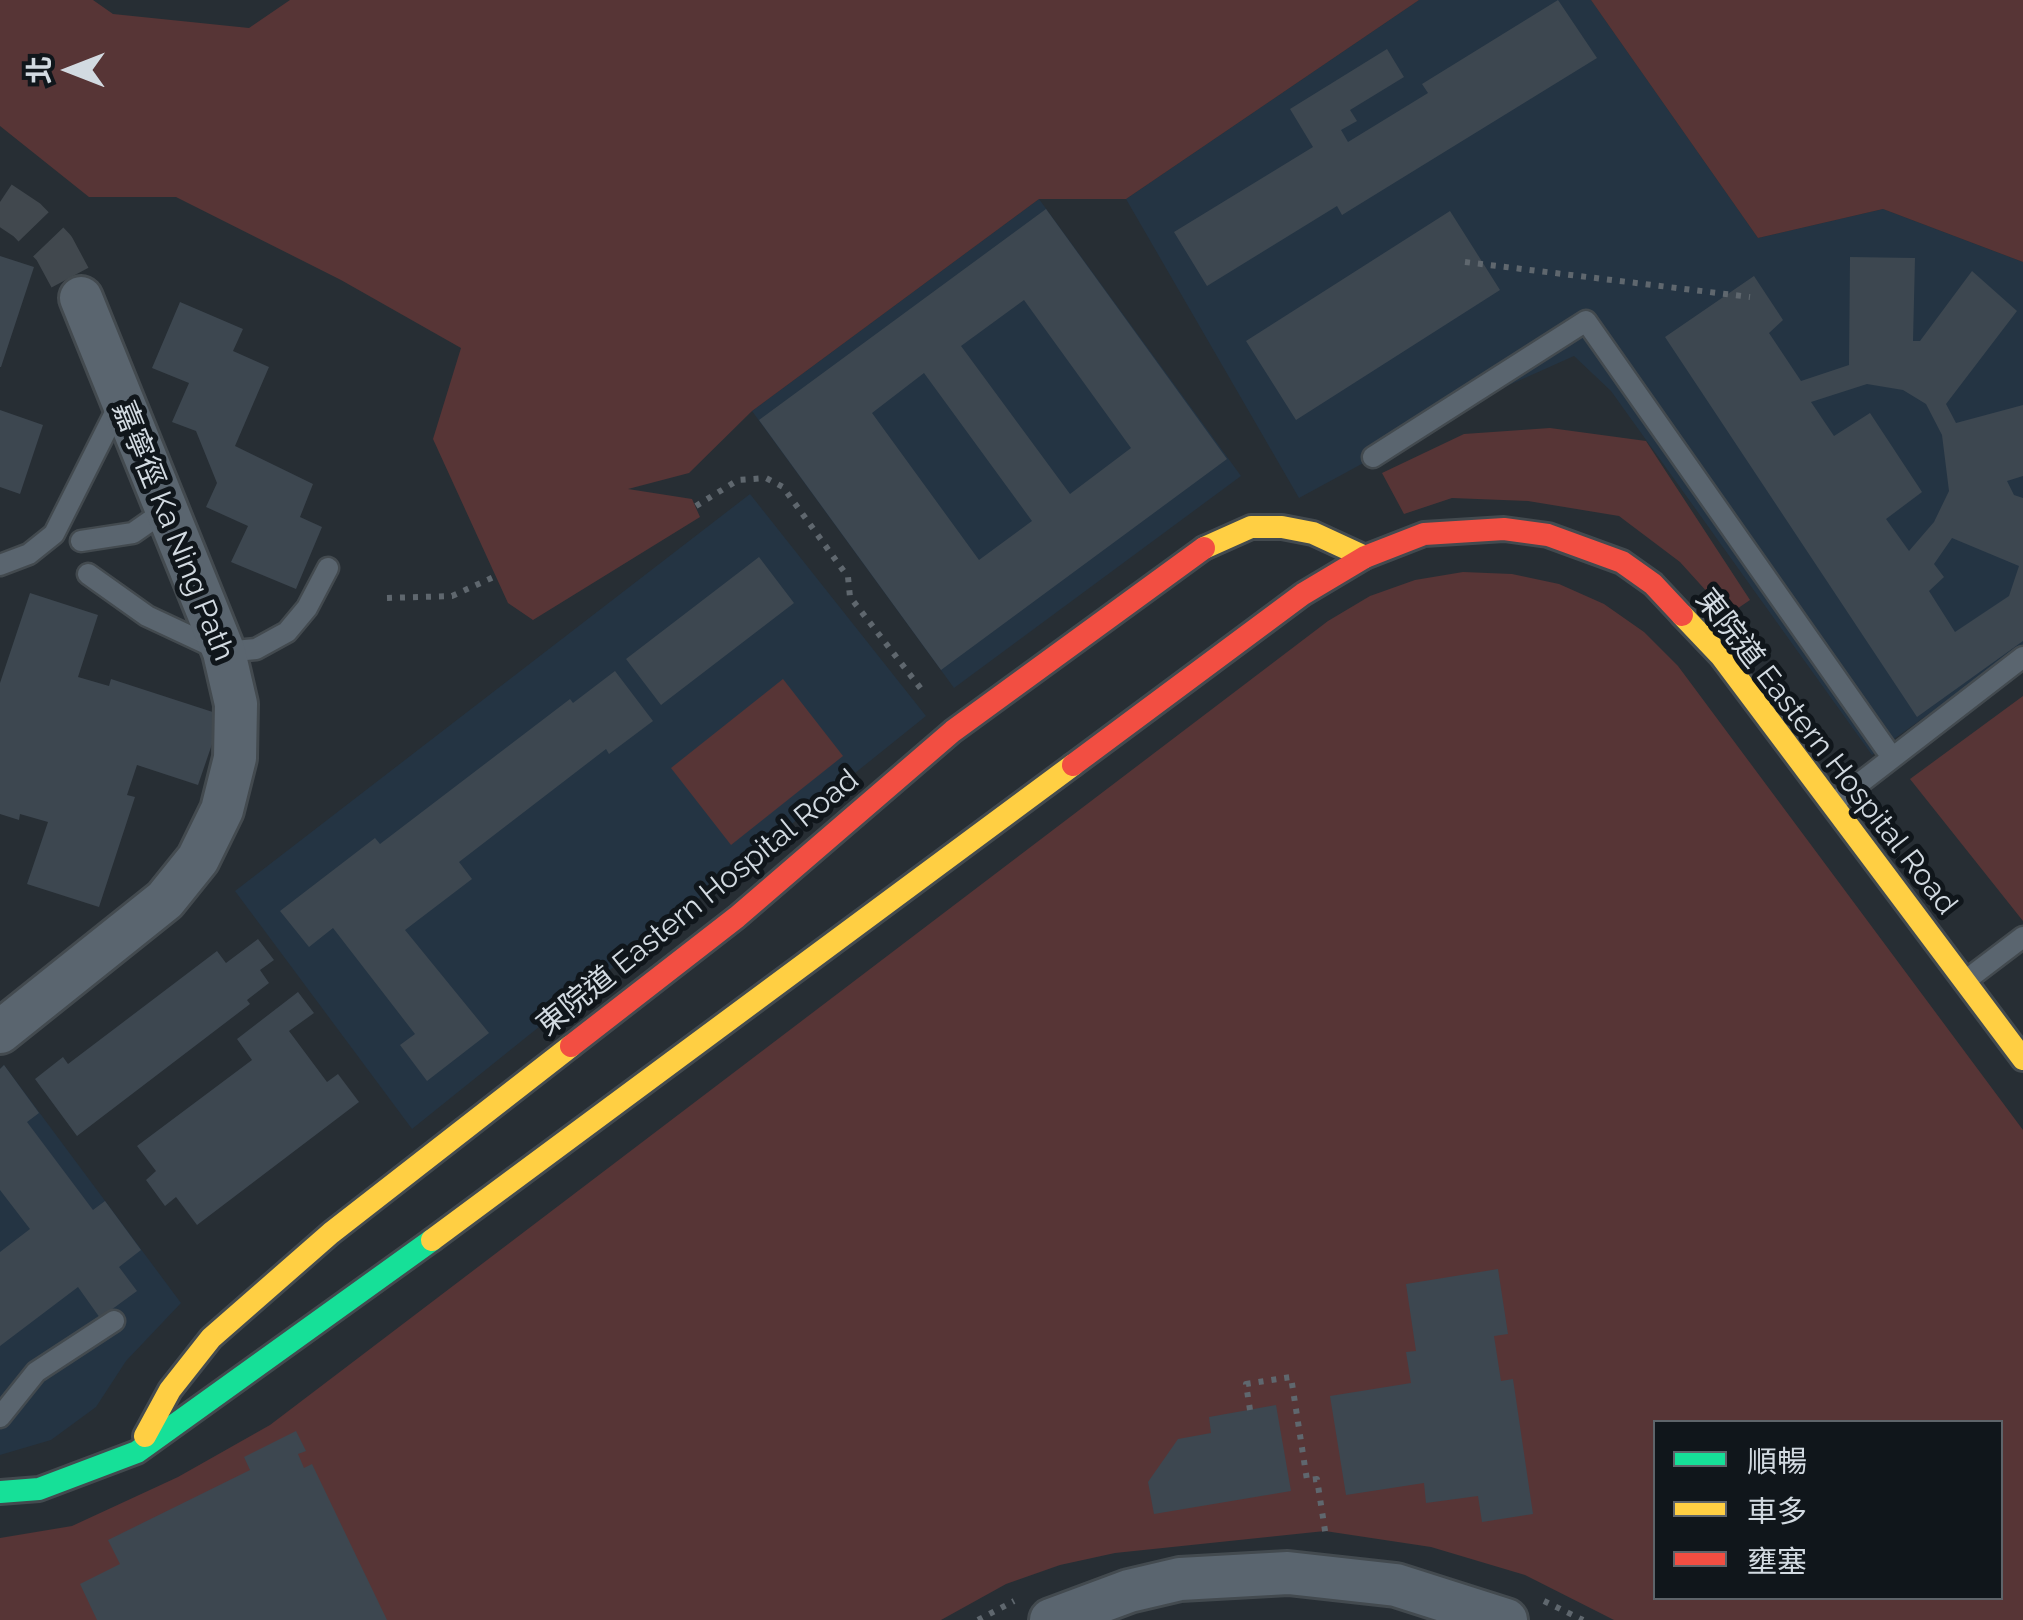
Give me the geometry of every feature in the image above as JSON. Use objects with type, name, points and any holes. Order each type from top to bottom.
[{"type":"street","name":"嘉寧徑 Ka Ning Path","points":[[0,1032],[165,900],[198,859],[222,810],[235,758],[236,704],[224,652],[81,298]]},
{"type":"street","name":"東院道 Eastern Hospital Road","points":[[137,1452],[170,1390],[210,1338],[331,1233],[737,917],[953,731],[1201,549],[1251,528],[1313,532],[1366,558]]},
{"type":"street","name":"東院道 Eastern Hospital Road","points":[[0,1492],[39,1490],[137,1452],[300,1338],[1303,594],[1366,558],[1424,534],[1504,529],[1548,535],[1622,562],[1686,615],[2023,1059]]},
{"type":"street","points":[[1052,1620],[1129,1591],[1180,1579],[1288,1573],[1396,1585],[1506,1620]]},
{"type":"lane","points":[[1373,457],[1586,321],[1891,756]]},
{"type":"lane","points":[[0,565],[29,554],[54,534],[72,506],[121,400]]},
{"type":"lane","points":[[81,542],[132,532],[166,510]]},
{"type":"lane","points":[[88,574],[147,616],[224,652],[256,649],[287,632],[307,608],[328,568]]},
{"type":"lane","points":[[1832,805],[2023,657]]},
{"type":"lane","points":[[1965,981],[2023,937]]},
{"type":"lane","points":[[0,1417],[36,1372],[114,1321]]},
{"type":"path","points":[[1466,262],[1750,297]]},
{"type":"path","points":[[696,506],[738,480],[766,478],[783,486],[848,576],[850,597],[953,731]]},
{"type":"path","points":[[387,598],[452,596],[496,576]]},
{"type":"path","points":[[1250,1410],[1246,1384],[1291,1376],[1307,1480],[1317,1479],[1326,1543]]},
{"type":"shaded area","points":[[0,0],[93,0],[113,14],[249,28],[290,0],[1419,0],[1126,199],[1039,199],[752,411],[689,473],[628,489],[692,499],[700,517],[533,620],[508,603],[433,439],[461,348],[341,280],[176,197],[89,197],[0,126]]},
{"type":"shaded area","points":[[1419,0],[1591,0],[1758,238],[1883,209],[2023,262],[2023,646],[1872,755],[1611,391],[1574,356],[1498,390],[1299,498],[1126,199]]},
{"type":"shaded area","points":[[1591,0],[2023,0],[2023,262],[1883,209],[1758,238]]},
{"type":"shaded area","points":[[1039,199],[1241,476],[954,688],[752,411]]},
{"type":"shaded area","points":[[1550,428],[1646,441],[1750,600],[1728,615],[1680,562],[1619,516],[1528,501],[1452,498],[1404,514],[1382,473],[1464,434]]},
{"type":"shaded area","points":[[750,494],[926,716],[412,1129],[235,891]]},
{"type":"shaded area","points":[[1463,572],[1512,574],[1559,584],[1604,604],[1644,632],[1678,666],[2023,1130],[2023,1620],[1614,1620],[1525,1575],[1431,1547],[1325,1531],[1115,1553],[1060,1565],[1006,1584],[941,1620],[0,1620],[0,1538],[72,1526],[178,1477],[270,1425],[1328,621],[1370,596],[1415,580]]},
{"type":"shaded area","points":[[783,679],[843,756],[731,845],[671,768]]},
{"type":"shaded area","points":[[2023,696],[2023,921],[1910,779]]},
{"type":"shaded area","points":[[4,1065],[181,1303],[126,1361],[96,1407],[51,1440],[0,1455],[0,1069]]},
{"type":"building","points":[[1558,0],[1597,58],[1342,215],[1337,206],[1207,286],[1174,232],[1313,147],[1290,109],[1387,49],[1404,77],[1350,110],[1357,121],[1341,130],[1348,142],[1428,93],[1422,84]]},
{"type":"building","points":[[1046,209],[1227,459],[941,670],[759,420]],"holes":[[[1024,300],[1131,448],[1070,494],[961,346]],[[924,373],[1032,521],[979,560],[872,413]]]},
{"type":"building","points":[[1450,211],[1500,290],[1296,420],[1246,341]]},
{"type":"building","points":[[0,256],[34,267],[1,367],[0,367]]},
{"type":"building","points":[[1850,257],[1915,258],[1913,341],[1920,341],[1972,271],[2017,311],[1946,404],[1956,423],[2023,405],[2023,476],[2007,481],[2014,495],[2023,498],[2023,641],[1917,717],[1665,337],[1754,276],[1783,320],[1769,333],[1801,381],[1849,365]],"holes":[[[1867,384],[1903,390],[1926,404],[1942,435],[1949,491],[1934,522],[1909,551],[1886,519],[1922,492],[1870,413],[1834,436],[1811,402]],[[1952,538],[2019,566],[2009,596],[1955,632],[1929,591],[1944,577],[1934,564]]]},
{"type":"building","points":[[180,302],[243,329],[233,351],[269,367],[235,446],[313,484],[300,517],[322,527],[296,589],[231,562],[248,526],[206,507],[217,483],[196,431],[172,422],[189,383],[152,368]]},
{"type":"building","points":[[0,410],[43,425],[20,494],[0,487]]},
{"type":"building","points":[[759,557],[794,603],[661,705],[626,659]]},
{"type":"building","points":[[30,593],[98,615],[78,677],[109,686],[111,679],[222,715],[198,785],[137,765],[127,795],[135,797],[99,907],[27,884],[48,822],[20,814],[19,820],[0,814],[0,683]]},
{"type":"building","points":[[615,671],[653,721],[609,754],[606,749],[459,862],[472,879],[405,930],[489,1033],[427,1081],[400,1045],[415,1034],[333,928],[309,947],[280,911],[375,838],[380,844],[570,699],[573,703]]},
{"type":"building","points":[[258,939],[274,960],[260,970],[269,983],[247,1000],[250,1004],[77,1136],[35,1079],[63,1057],[68,1064],[217,951],[226,963]]},
{"type":"building","points":[[298,992],[314,1013],[289,1031],[327,1082],[338,1074],[359,1102],[197,1225],[176,1197],[165,1206],[146,1180],[156,1171],[137,1146],[252,1060],[237,1039]]},
{"type":"building","points":[[4,1065],[39,1113],[27,1122],[93,1210],[105,1201],[141,1250],[119,1267],[137,1291],[100,1318],[78,1287],[0,1346],[0,1252],[30,1229],[0,1190],[0,1069]]},
{"type":"building","points":[[1498,1269],[1508,1334],[1494,1336],[1501,1381],[1513,1379],[1533,1514],[1482,1522],[1478,1496],[1426,1503],[1424,1483],[1346,1495],[1330,1396],[1411,1383],[1406,1352],[1416,1351],[1406,1284]]},
{"type":"building","points":[[1276,1405],[1291,1491],[1154,1514],[1148,1482],[1178,1439],[1211,1433],[1209,1417]]},
{"type":"building","points":[[296,1431],[306,1451],[298,1454],[304,1468],[312,1464],[387,1620],[97,1620],[80,1584],[120,1564],[108,1540],[250,1470],[244,1457]]},
{"type":"tunnel","points":[[0,202],[27,220],[54,248],[81,298]]},
{"type":"traffic: fast","points":[[0,1492],[39,1489],[137,1452],[432,1240]]},
{"type":"traffic: slow","points":[[1204,548],[1251,527],[1282,527],[1313,533],[1365,557]]},
{"type":"traffic: slow","points":[[1682,615],[1721,656],[2023,1059]]},
{"type":"traffic: slow","points":[[432,1240],[1073,765]]},
{"type":"traffic: slow","points":[[145,1436],[170,1390],[211,1338],[331,1233],[571,1046]]},
{"type":"traffic: jam","points":[[1073,765],[1303,594],[1365,557],[1424,534],[1504,529],[1548,535],[1622,562],[1653,584],[1682,615]]},
{"type":"traffic: jam","points":[[571,1046],[737,917],[953,731],[1204,548]]}]
